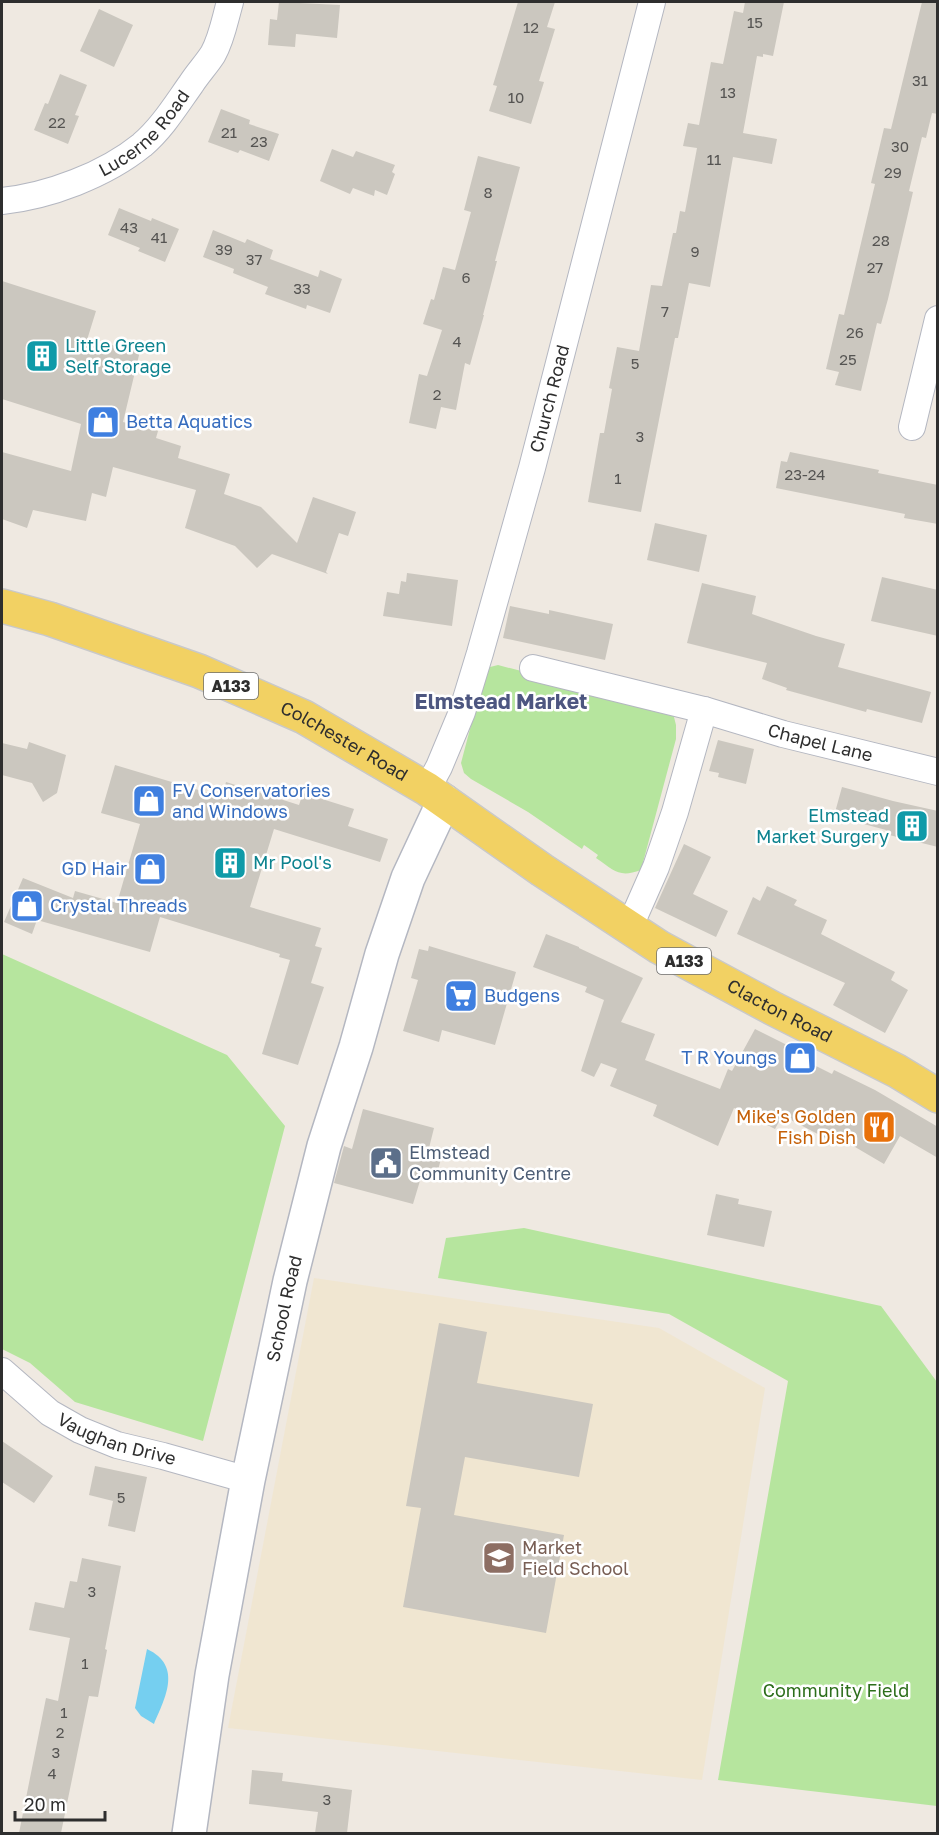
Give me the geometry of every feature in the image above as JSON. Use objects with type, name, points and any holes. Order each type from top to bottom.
[{"type":"main road","name":"Colchester Road","points":[[2,606],[50,619],[200,671],[304,717],[435,795]]},
{"type":"main road","name":"Clacton Road","points":[[435,795],[542,870],[659,947],[774,1009],[897,1071],[938,1096]]},
{"type":"street","name":"Lucerne Road","points":[[2,201],[66,186],[112,164],[142,145],[174,108],[213,53],[221,35],[230,2]]},
{"type":"street","name":"Church Road","points":[[435,795],[439,767],[462,712],[532,468],[652,2]]},
{"type":"street","points":[[912,428],[938,319]]},
{"type":"street","name":"Chapel Lane","points":[[533,668],[704,710],[783,734],[938,772]]},
{"type":"street","points":[[630,927],[656,867],[675,812],[704,710]]},
{"type":"street","name":"School Road","points":[[189,1833],[212,1675],[248,1480],[290,1281],[324,1146],[356,1047],[382,954],[435,795]]},
{"type":"street","name":"Vaughan Drive","points":[[2,1371],[50,1413],[80,1430],[117,1445],[248,1480]]},
{"type":"shaded area","name":"Market Field School","points":[[314,1278],[659,1328],[765,1388],[702,1780],[228,1728]]},
{"type":"green space","points":[[498,665],[662,708],[673,713],[676,739],[641,870],[622,873],[613,870],[596,858],[598,855],[584,845],[582,849],[528,812],[464,773],[461,763],[484,676],[490,667]]},
{"type":"green space","points":[[2,954],[227,1055],[285,1126],[203,1441],[75,1402],[30,1363],[2,1349]]},
{"type":"green space","name":"Community Field","points":[[524,1228],[881,1306],[937,1382],[937,1806],[718,1780],[788,1381],[669,1314],[438,1278],[446,1238]]},
{"type":"water","points":[[147,1649],[165,1664],[168,1673],[163,1704],[154,1724],[141,1716],[135,1708]]},
{"type":"building","points":[[279,2],[340,5],[337,38],[296,34],[295,47],[268,45],[270,19],[277,20]]},
{"type":"building","points":[[518,2],[555,2],[547,27],[555,29],[539,81],[544,82],[531,124],[489,111],[497,86],[493,85]]},
{"type":"building","points":[[745,2],[784,2],[773,56],[763,54],[763,57],[757,56],[743,133],[777,139],[772,164],[733,157],[710,287],[689,283],[678,338],[675,338],[641,512],[588,502],[600,433],[604,433],[617,347],[639,351],[651,285],[662,286],[673,233],[676,233],[680,211],[685,212],[697,148],[683,146],[688,123],[699,125],[711,62],[723,64],[734,11],[743,13]]},
{"type":"building","points":[[922,2],[938,2],[938,114],[932,113],[926,138],[922,137],[909,191],[913,192],[888,299],[881,324],[877,323],[861,391],[835,385],[839,372],[826,369],[839,314],[844,315],[875,184],[871,183],[884,128],[891,129]]},
{"type":"building","points":[[99,9],[133,25],[114,67],[80,51]]},
{"type":"building","points":[[60,74],[87,85],[75,115],[79,116],[68,144],[34,130]]},
{"type":"building","points":[[221,109],[250,120],[249,124],[279,134],[269,161],[240,150],[238,153],[208,142]]},
{"type":"building","points":[[332,149],[353,157],[356,151],[395,165],[392,172],[395,174],[387,195],[375,190],[374,196],[353,188],[350,194],[320,181]]},
{"type":"building","points":[[478,156],[520,167],[470,365],[465,363],[456,410],[441,407],[436,429],[409,423],[419,374],[427,376],[442,330],[423,324],[431,299],[434,300],[443,267],[455,270],[471,212],[464,210]]},
{"type":"building","points":[[119,208],[179,229],[165,262],[138,251],[140,248],[108,235]]},
{"type":"building","points":[[213,230],[245,243],[247,239],[273,250],[270,259],[318,277],[320,270],[342,279],[330,313],[307,305],[306,309],[265,294],[268,287],[233,273],[234,269],[203,257]]},
{"type":"building","points":[[2,281],[96,311],[87,340],[140,351],[123,422],[158,431],[156,438],[181,446],[178,458],[230,474],[224,494],[261,507],[297,543],[313,497],[356,512],[348,536],[339,533],[326,572],[328,574],[272,554],[257,568],[235,546],[185,528],[196,490],[113,467],[106,497],[92,493],[86,521],[33,510],[27,528],[2,519],[2,452],[71,471],[81,424],[2,399]]},
{"type":"building","points":[[790,452],[879,470],[878,473],[938,485],[938,524],[904,518],[905,514],[776,488],[781,461],[787,462]]},
{"type":"building","points":[[655,523],[707,535],[699,572],[647,560]]},
{"type":"building","points":[[407,573],[458,580],[452,626],[383,616],[387,592],[399,594],[401,581],[406,582]]},
{"type":"building","points":[[882,577],[938,590],[938,636],[871,621]]},
{"type":"building","points":[[702,583],[756,596],[752,614],[845,644],[838,667],[931,692],[922,723],[867,709],[866,712],[786,690],[787,688],[762,679],[767,663],[687,643]]},
{"type":"building","points":[[510,606],[549,614],[549,610],[613,624],[605,660],[503,638]]},
{"type":"building","points":[[718,740],[754,749],[746,784],[718,777],[719,773],[709,771]]},
{"type":"building","points":[[29,742],[66,755],[57,793],[43,802],[32,783],[2,775],[2,743],[27,749]]},
{"type":"building","points":[[115,765],[222,797],[226,782],[299,805],[303,793],[354,809],[348,826],[388,839],[380,862],[274,829],[250,907],[321,928],[315,946],[322,948],[311,983],[324,987],[298,1065],[262,1054],[290,960],[279,957],[280,954],[160,917],[150,952],[37,920],[32,934],[4,922],[23,878],[73,898],[75,891],[117,903],[140,824],[101,813]]},
{"type":"building","points":[[842,787],[938,811],[938,847],[885,834],[886,830],[834,816]]},
{"type":"building","points":[[684,844],[711,857],[693,894],[728,911],[716,937],[655,908]]},
{"type":"building","points":[[767,886],[797,900],[794,905],[827,920],[821,934],[895,972],[891,980],[908,990],[885,1033],[833,1005],[845,983],[737,934],[753,897],[760,901]]},
{"type":"building","points":[[546,934],[643,978],[621,1022],[655,1034],[645,1060],[720,1089],[728,1069],[732,1071],[755,1029],[791,1047],[788,1052],[832,1074],[834,1070],[875,1090],[938,1127],[938,1158],[900,1136],[884,1164],[838,1137],[835,1143],[789,1119],[787,1121],[781,1118],[775,1129],[734,1108],[718,1146],[653,1116],[657,1105],[610,1086],[617,1069],[601,1063],[594,1077],[581,1071],[604,1000],[585,992],[587,987],[533,967]]},
{"type":"building","name":"Budgens","points":[[429,946],[516,972],[495,1045],[442,1030],[439,1042],[403,1031],[418,980],[411,978],[419,949],[428,951]]},
{"type":"building","name":"Elmstead Community Centre","points":[[363,1109],[434,1128],[429,1148],[443,1152],[436,1177],[422,1174],[413,1204],[334,1183],[344,1146],[352,1149]]},
{"type":"building","points":[[716,1194],[739,1199],[738,1204],[772,1211],[764,1247],[707,1235]]},
{"type":"building","points":[[439,1323],[487,1332],[477,1383],[593,1404],[579,1477],[465,1457],[454,1515],[564,1535],[546,1633],[403,1607],[421,1508],[406,1506]]},
{"type":"building","points":[[2,1441],[53,1476],[34,1503],[2,1482]]},
{"type":"building","points":[[95,1466],[147,1477],[135,1532],[108,1526],[113,1501],[89,1495]]},
{"type":"building","points":[[82,1558],[121,1566],[98,1697],[89,1696],[61,1833],[19,1833],[46,1698],[58,1701],[70,1638],[29,1630],[35,1602],[64,1608],[70,1581],[77,1582]]},
{"type":"building","points":[[252,1770],[283,1773],[282,1781],[352,1790],[347,1833],[315,1833],[318,1812],[249,1804]]},
{"type":"place","name":"Little Green Self Storage","points":[[42,356]]},
{"type":"place","name":"Betta Aquatics","points":[[103,422]]},
{"type":"place","name":"FV Conservatories and Windows","points":[[149,801]]},
{"type":"place","name":"Elmstead Market Surgery","points":[[912,826]]},
{"type":"place","name":"Mr Pool's","points":[[230,863]]},
{"type":"place","name":"GD Hair","points":[[150,869]]},
{"type":"place","name":"Crystal Threads","points":[[27,906]]},
{"type":"place","name":"Budgens","points":[[461,996]]},
{"type":"place","name":"T R Youngs","points":[[800,1058]]},
{"type":"place","name":"Mike's Golden Fish Dish","points":[[879,1127]]},
{"type":"place","name":"Elmstead Community Centre","points":[[386,1163]]},
{"type":"place","name":"Market Field School","points":[[499,1558]]},
{"type":"district","name":"Elmstead Market","points":[[501,702]]}]
